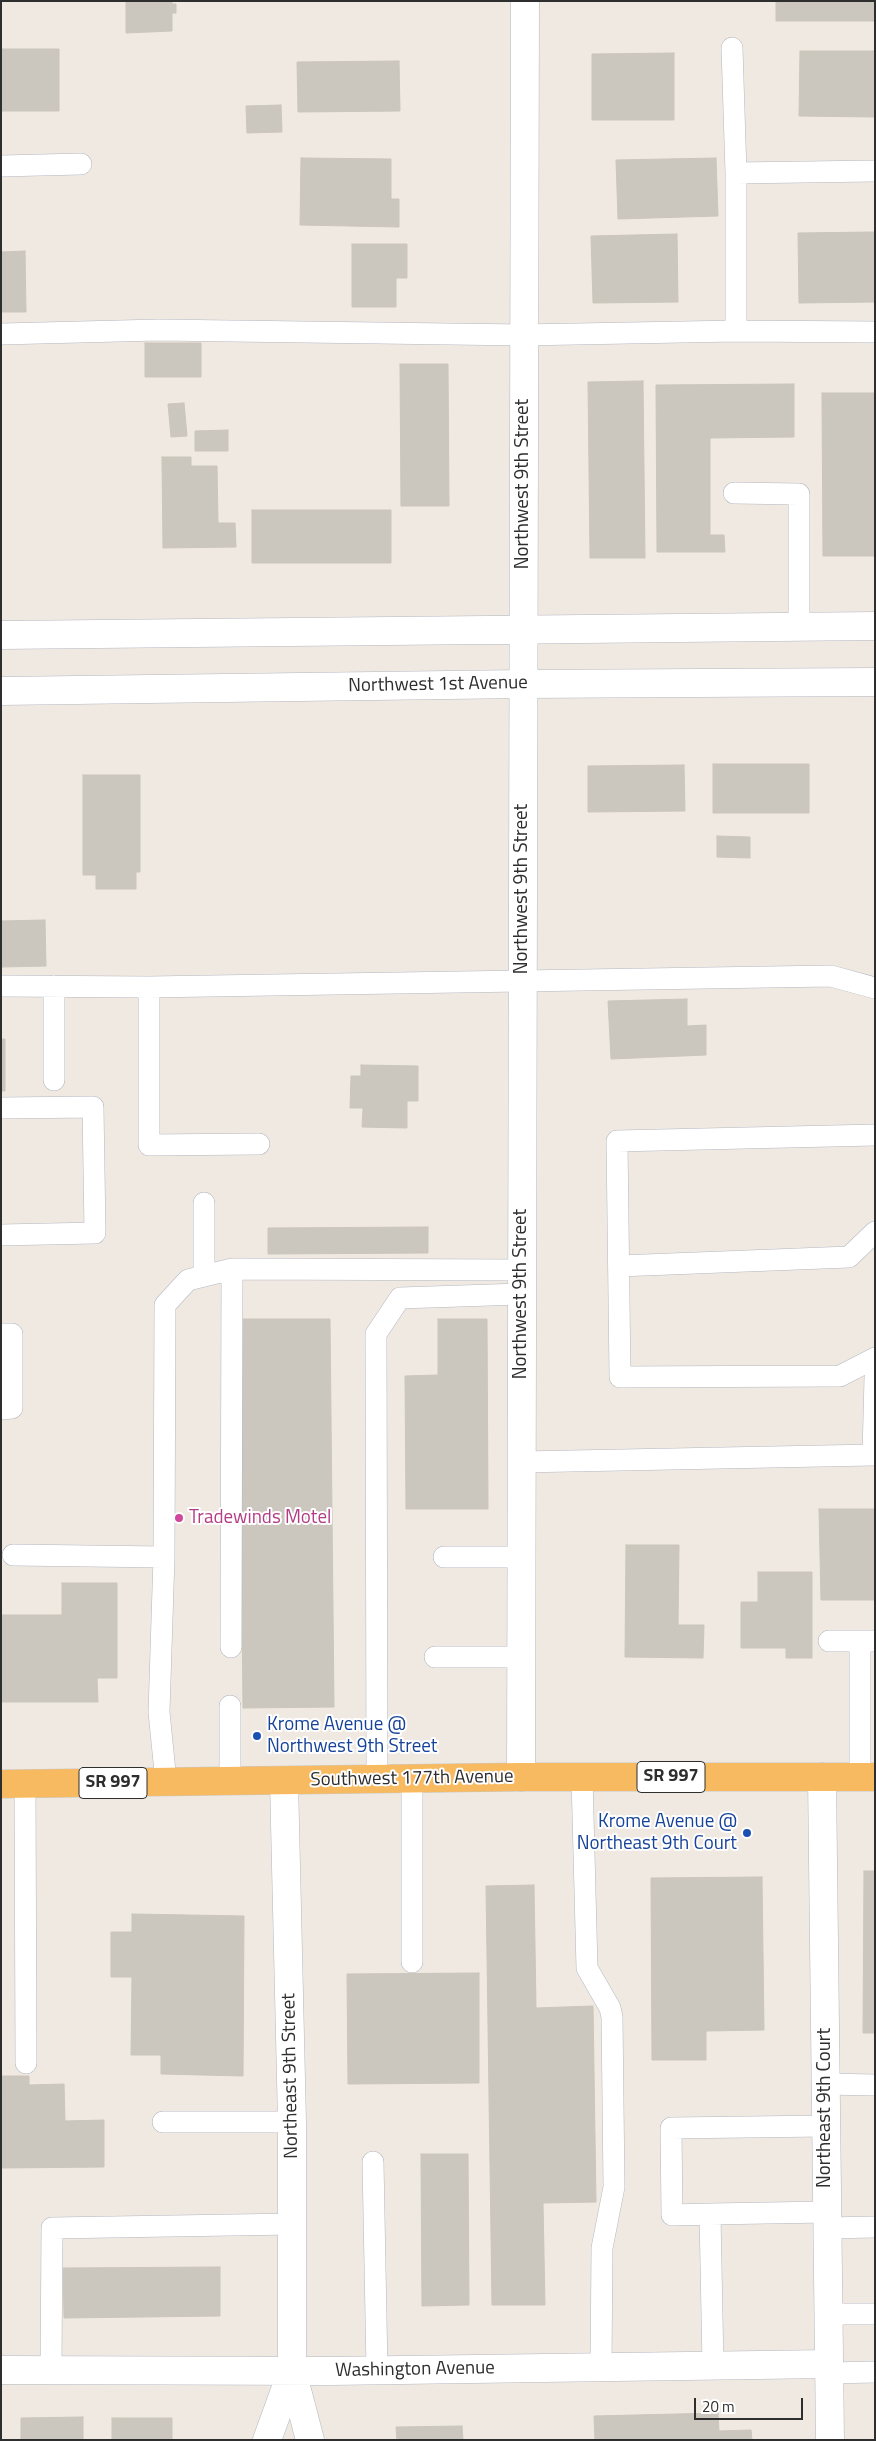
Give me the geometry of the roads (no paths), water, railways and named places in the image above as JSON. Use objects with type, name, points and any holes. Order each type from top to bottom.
[{"type":"highway","name":"Southwest 177th Avenue","points":[[13,1784],[521,1777],[822,1777]]},
{"type":"highway","name":"SR 997","points":[[822,1777],[867,1777]]},
{"type":"street","name":"Northwest 9th Street","points":[[521,1777],[525,1]]},
{"type":"street","points":[[1,635],[875,626]]},
{"type":"street","name":"Northwest 1st Avenue","points":[[1,691],[523,684],[875,682]]},
{"type":"street","name":"Northeast 9th Court","points":[[822,1777],[830,2440]]},
{"type":"street","name":"Northeast 9th Street","points":[[284,1781],[292,2122],[292,2371],[310,2440]]},
{"type":"street","name":"Washington Avenue","points":[[1,2370],[292,2371],[713,2366],[829,2368]]},
{"type":"street","name":"Northeast 9th Street","points":[[267,2440],[292,2371]]},
{"type":"lane","points":[[732,48],[736,173],[736,331]]},
{"type":"lane","points":[[1,166],[81,164]]},
{"type":"lane","points":[[736,173],[875,171]]},
{"type":"lane","points":[[1,334],[159,330],[523,334],[736,331],[875,332]]},
{"type":"lane","points":[[734,493],[798,494],[799,627]]},
{"type":"lane","points":[[1,986],[149,987],[830,976],[875,988]]},
{"type":"lane","points":[[54,986],[54,1080]]},
{"type":"lane","points":[[149,987],[149,1145],[259,1144]]},
{"type":"lane","points":[[1,1108],[93,1107],[95,1233],[1,1235]]},
{"type":"lane","points":[[875,1135],[617,1141],[620,1377],[840,1376],[875,1358]]},
{"type":"lane","points":[[204,1203],[204,1274]]},
{"type":"lane","points":[[619,1266],[849,1257],[875,1232]]},
{"type":"lane","points":[[166,1782],[159,1712],[164,1557],[165,1304],[188,1280],[204,1274],[232,1269],[522,1282]]},
{"type":"lane","points":[[231,1647],[232,1269]]},
{"type":"lane","points":[[377,1780],[376,1334],[400,1298],[522,1282]]},
{"type":"lane","points":[[1,1334],[12,1334],[12,1408],[1,1409]]},
{"type":"lane","points":[[521,1462],[874,1455],[875,1377]]},
{"type":"lane","points":[[13,1555],[164,1557]]},
{"type":"lane","points":[[444,1557],[521,1557]]},
{"type":"lane","points":[[829,1641],[867,1641],[867,1777]]},
{"type":"lane","points":[[435,1657],[521,1657]]},
{"type":"lane","points":[[230,1706],[230,1781]]},
{"type":"lane","points":[[582,1777],[587,1968],[610,2008],[612,2017],[614,2187],[602,2248],[601,2367]]},
{"type":"lane","points":[[412,1779],[412,1962]]},
{"type":"lane","points":[[13,1784],[26,2064]]},
{"type":"lane","points":[[825,2084],[875,2085]]},
{"type":"lane","points":[[163,2122],[292,2122]]},
{"type":"lane","points":[[825,2126],[671,2128],[672,2215],[710,2214],[827,2220],[875,2227]]},
{"type":"lane","points":[[373,2162],[377,2370]]},
{"type":"lane","points":[[710,2214],[713,2366]]},
{"type":"lane","points":[[51,2370],[52,2228],[293,2224]]},
{"type":"lane","points":[[828,2314],[875,2314]]},
{"type":"lane","points":[[829,2368],[875,2372]]},
{"type":"place","name":"Tradewinds Motel","points":[[179,1518]]},
{"type":"place","name":"Krome Avenue @ Northwest 9th Street","points":[[257,1736]]},
{"type":"place","name":"Krome Avenue @ Northeast 9th Court","points":[[747,1833]]}]
